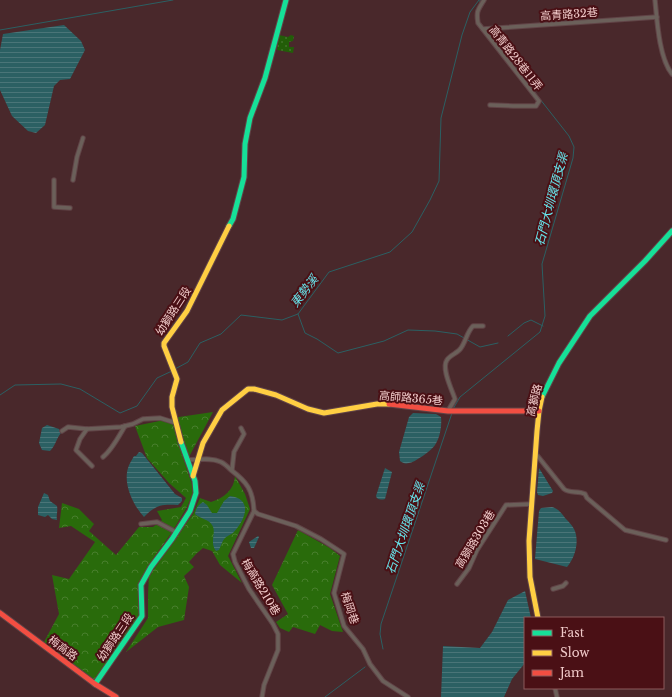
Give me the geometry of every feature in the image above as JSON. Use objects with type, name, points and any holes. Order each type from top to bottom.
[{"type":"street","name":"幼獅路三段","points":[[95,684],[142,616],[142,585],[151,567],[190,511],[196,493],[193,476],[179,436],[172,407],[172,397],[177,379],[164,343],[187,311],[233,219],[244,177],[245,144],[250,118],[265,78],[286,0]]},
{"type":"street","name":"高青路28巷11弄","points":[[484,0],[478,7],[478,23],[539,102],[536,106],[490,104]]},
{"type":"street","points":[[655,0],[657,27],[664,57],[672,74]]},
{"type":"street","name":"高青路32巷","points":[[483,30],[656,17]]},
{"type":"street","points":[[73,180],[77,157],[83,138]]},
{"type":"street","points":[[54,180],[54,207],[70,208]]},
{"type":"street","name":"高獅路","points":[[538,617],[530,577],[529,541],[540,411],[543,394],[564,353],[581,327],[672,231]]},
{"type":"street","points":[[448,411],[455,399],[446,376],[444,368],[445,362],[460,350],[473,326],[483,326]]},
{"type":"street","name":"高師路365巷","points":[[193,476],[203,443],[222,410],[248,389],[254,389],[276,395],[308,409],[324,413],[377,404],[391,404],[448,411],[540,411]]},
{"type":"street","points":[[62,432],[68,427],[87,429],[124,426],[143,419],[160,418],[176,423]]},
{"type":"street","points":[[103,457],[124,426]]},
{"type":"street","points":[[232,470],[234,452],[244,434],[241,428]]},
{"type":"street","points":[[87,429],[80,439],[76,450],[92,466]]},
{"type":"street","points":[[536,454],[564,489],[567,491],[583,493],[625,530],[666,540]]},
{"type":"street","points":[[187,460],[207,459],[221,462],[232,470],[246,482],[254,503],[254,511]]},
{"type":"street","name":"高獅路303巷","points":[[458,584],[469,568],[477,550],[506,505],[532,504]]},
{"type":"street","name":"梅高路210巷","points":[[254,511],[233,554],[234,562],[249,589],[273,624],[278,634],[278,650],[264,685],[262,697]]},
{"type":"street","name":"梅岡巷","points":[[254,511],[258,514],[302,529],[344,554],[334,593],[344,626],[363,649],[370,664],[383,681],[408,697]]},
{"type":"street","points":[[141,524],[157,522],[176,532]]},
{"type":"street","points":[[553,589],[563,586],[566,583]]},
{"type":"street","name":"梅高路","points":[[0,613],[95,684],[116,697]]},
{"type":"green space","points":[[279,35],[288,37],[291,35],[294,36],[293,41],[289,42],[289,47],[294,47],[293,53],[277,50]]},
{"type":"green space","points":[[213,412],[190,455],[183,457],[194,491],[187,507],[172,532],[140,581],[140,616],[95,680],[44,642],[59,614],[52,575],[69,579],[95,542],[71,526],[59,528],[62,503],[79,509],[94,524],[89,531],[116,555],[139,527],[153,527],[162,520],[157,511],[181,507],[186,498],[169,483],[147,458],[135,426]]},
{"type":"green space","points":[[235,476],[245,494],[250,509],[228,556],[242,583],[220,565],[212,551],[203,548],[189,562],[194,567],[184,576],[189,587],[184,620],[158,627],[126,652],[148,618],[149,576],[193,514],[200,498],[211,502],[224,496],[233,485]]},
{"type":"green space","points":[[298,530],[330,548],[340,556],[330,594],[343,632],[332,631],[320,625],[315,634],[293,627],[289,632],[280,628],[276,622],[288,614],[272,585]]},
{"type":"water","points":[[64,25],[81,41],[85,50],[70,79],[60,80],[54,86],[45,125],[36,133],[28,131],[12,116],[0,90],[0,50],[3,34]]},
{"type":"water","points":[[413,413],[436,414],[441,417],[441,428],[437,442],[433,447],[415,461],[403,463],[400,461],[399,452],[409,417]]},
{"type":"water","points":[[47,425],[59,429],[61,433],[50,451],[42,450],[39,443],[42,428]]},
{"type":"water","points":[[139,452],[142,453],[175,494],[182,498],[182,501],[178,505],[159,506],[144,517],[136,507],[128,487],[127,474],[129,465],[134,456],[136,456]]},
{"type":"water","points":[[385,468],[392,472],[385,499],[382,500],[376,496]]},
{"type":"water","points":[[539,468],[553,491],[552,493],[543,496],[538,495],[537,492]]},
{"type":"water","points":[[44,493],[48,495],[50,501],[57,506],[57,520],[52,519],[48,515],[45,517],[38,515],[38,507]]},
{"type":"water","points":[[230,496],[238,498],[242,501],[245,506],[244,517],[233,533],[225,538],[219,550],[216,551],[213,544],[214,531],[211,523],[197,516],[195,512],[203,502],[212,513],[217,513],[224,501]]},
{"type":"water","points":[[552,507],[557,509],[562,514],[572,526],[576,534],[576,549],[567,567],[535,559],[539,511],[541,508]]},
{"type":"water","points":[[258,536],[259,537],[254,548],[251,548],[249,542]]},
{"type":"water","points":[[525,591],[531,617],[524,617],[524,664],[512,679],[504,697],[441,697],[443,646],[480,648],[492,632],[508,600]]},
{"type":"waterway","points":[[0,30],[173,0]]},
{"type":"waterway","name":"東勢溪","points":[[175,369],[188,362],[200,343],[221,334],[241,315],[282,320],[298,314],[329,272],[390,252],[412,232],[439,181],[441,118],[462,35],[470,12],[479,0]]},
{"type":"waterway","name":"石門大圳環頂支渠","points":[[453,409],[460,397],[540,332],[545,316],[542,264],[573,158],[574,147],[569,136],[514,66]]},
{"type":"waterway","name":"石門大圳環頂支渠","points":[[298,314],[305,333],[338,353],[384,341],[408,330],[435,331],[457,334],[480,347],[498,343]]},
{"type":"waterway","name":"石門大圳環頂支渠","points":[[508,336],[524,323],[531,320],[543,326]]},
{"type":"waterway","name":"東勢溪","points":[[0,395],[15,385],[61,384],[80,389],[120,413],[137,406],[157,378],[172,371]]},
{"type":"waterway","name":"石門大圳環頂支渠","points":[[383,649],[380,634],[381,624],[452,413]]},
{"type":"waterway","name":"石門大圳環頂支渠","points":[[325,697],[365,667]]},
{"type":"traffic: fast","points":[[229,226],[233,219],[244,177],[245,144],[250,118],[265,78],[286,0]]},
{"type":"traffic: fast","points":[[542,397],[559,363],[590,316],[645,261],[672,231]]},
{"type":"traffic: fast","points":[[95,684],[142,616],[141,585],[151,567],[172,539],[190,511],[196,493],[195,481],[181,442]]},
{"type":"traffic: slow","points":[[181,442],[172,407],[172,397],[177,379],[164,343],[187,311],[229,226]]},
{"type":"traffic: slow","points":[[193,476],[203,443],[222,410],[248,389],[254,389],[276,395],[308,409],[324,413],[377,404],[389,404]]},
{"type":"traffic: slow","points":[[538,617],[530,577],[529,541],[537,431],[542,397]]},
{"type":"traffic: jam","points":[[389,404],[448,411],[539,411]]},
{"type":"traffic: jam","points":[[0,613],[95,684],[116,697]]}]
